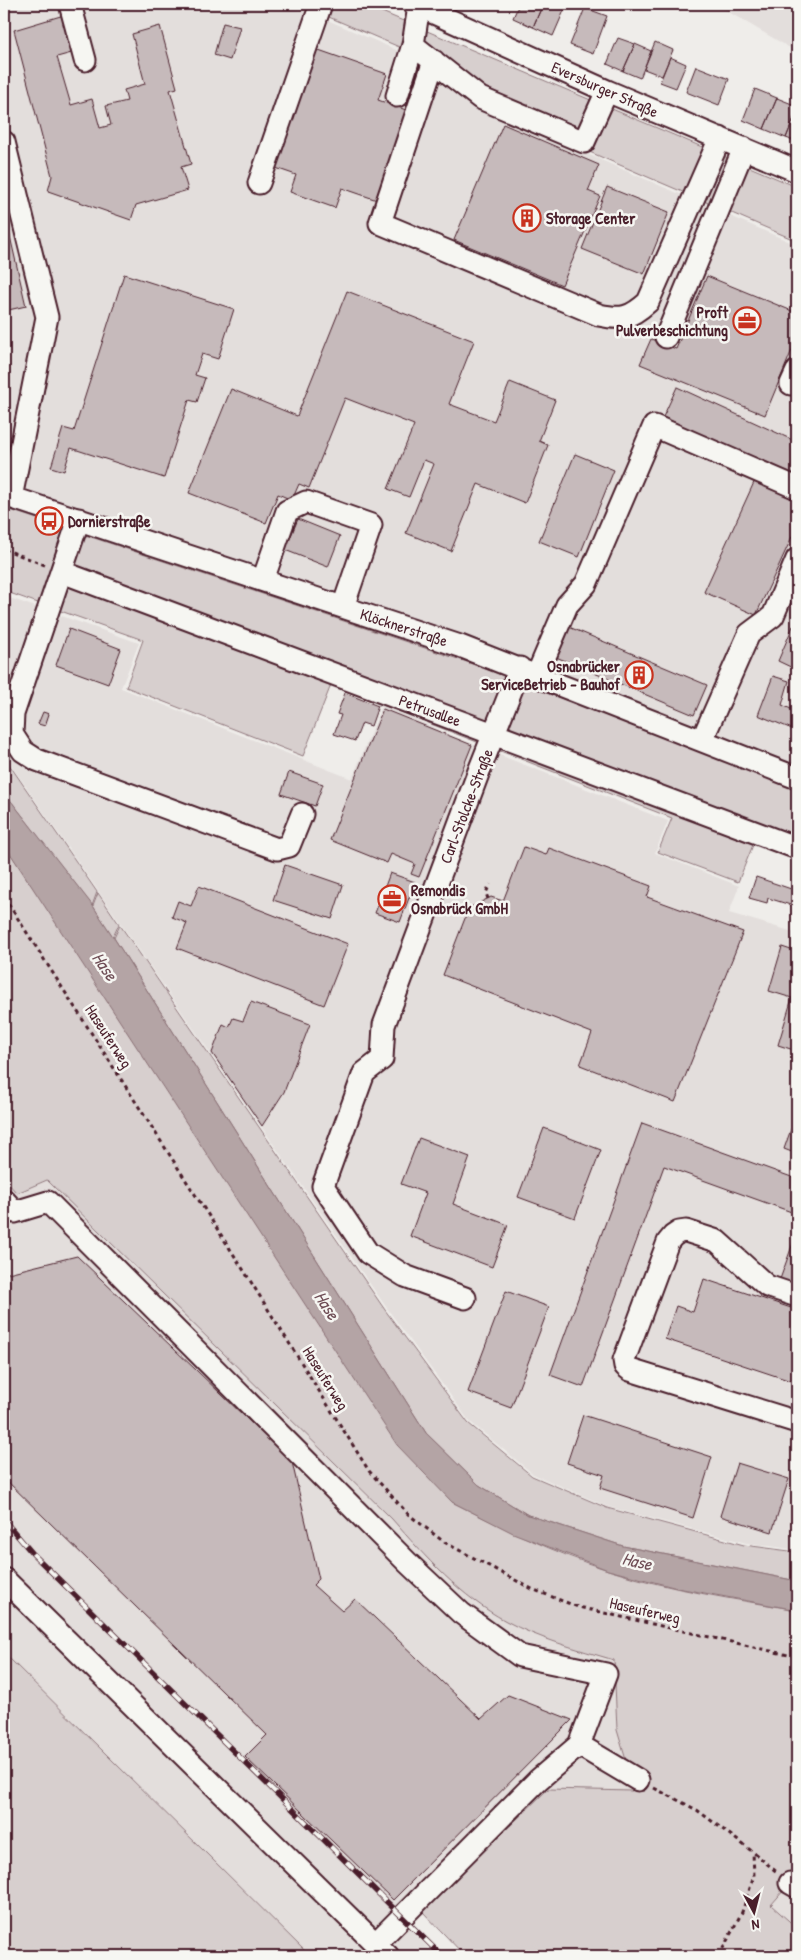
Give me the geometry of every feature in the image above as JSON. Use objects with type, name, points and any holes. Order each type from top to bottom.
[{"type":"street","points":[[70,4],[85,60]]},
{"type":"street","points":[[259,183],[321,4]]},
{"type":"street","points":[[397,96],[413,45],[416,5]]},
{"type":"street","name":"Eversburger Straße","points":[[416,5],[607,91],[797,171]]},
{"type":"street","points":[[413,45],[480,98],[584,142],[607,91]]},
{"type":"street","points":[[434,61],[380,223],[599,315],[616,319],[634,314],[648,302],[720,138]]},
{"type":"street","points":[[4,144],[47,318],[8,496]]},
{"type":"street","points":[[666,337],[744,148]]},
{"type":"street","name":"Carl-Stolcke-Straße","points":[[465,1298],[406,1276],[368,1253],[323,1186],[364,1073],[382,1059],[384,1025],[493,734],[567,605],[586,584],[654,426],[797,488]]},
{"type":"street","name":"Klöcknerstraße","points":[[8,496],[460,646],[797,778]]},
{"type":"street","points":[[263,580],[287,512],[306,502],[371,525],[343,607]]},
{"type":"street","points":[[79,519],[13,714],[12,734],[23,750],[38,760],[277,849],[289,846],[302,814]]},
{"type":"street","points":[[702,740],[749,634],[773,616],[797,559]]},
{"type":"street","name":"Petrusallee","points":[[62,572],[797,848]]},
{"type":"street","points":[[4,1200],[15,1212],[48,1202],[408,1563],[461,1613],[520,1656],[606,1674],[579,1745],[538,1780],[381,1950],[4,1579]]},
{"type":"street","points":[[797,1296],[767,1286],[717,1241],[693,1232],[679,1232],[668,1242],[624,1360],[630,1370],[797,1422]]},
{"type":"street","points":[[579,1745],[638,1780]]},
{"type":"path","points":[[4,549],[62,572]]},
{"type":"path","points":[[488,899],[486,893],[490,884]]},
{"type":"path","name":"Haseuferweg","points":[[4,897],[103,1048],[369,1471],[408,1514],[444,1542],[532,1589],[578,1607],[797,1658]]},
{"type":"path","points":[[638,1780],[698,1810],[794,1885]]},
{"type":"path","points":[[719,1956],[742,1912],[754,1876],[753,1852]]},
{"type":"shaded area","points":[[4,4],[256,4],[309,12],[408,55],[479,107],[797,245],[797,786],[468,659],[4,506]]},
{"type":"shaded area","points":[[277,4],[363,4],[797,187],[797,241],[480,105],[411,52],[310,9]]},
{"type":"shaded area","points":[[715,4],[797,4],[797,52]]},
{"type":"shaded area","points":[[4,508],[467,662],[797,789],[797,855],[755,840],[738,882],[658,852],[672,818],[331,685],[303,756],[126,687],[143,640],[4,591]]},
{"type":"shaded area","points":[[4,596],[139,643],[121,688],[352,779],[382,705],[474,745],[668,821],[655,853],[739,886],[729,913],[797,933],[797,1550],[746,1543],[608,1507],[533,1474],[469,1421],[386,1307],[4,755]]},
{"type":"shaded area","points":[[4,757],[97,892],[92,906],[4,792]]},
{"type":"shaded area","points":[[4,844],[452,1502],[548,1548],[608,1570],[678,1589],[797,1610],[797,1875],[771,1905],[797,1928],[797,1956],[729,1956],[725,1951],[713,1953],[712,1956],[465,1956],[422,1911],[548,1789],[632,1791],[641,1776],[626,1760],[617,1730],[614,1660],[532,1633],[506,1621],[474,1600],[444,1575],[392,1519],[47,1180],[17,1193],[4,1179]]},
{"type":"shaded area","points":[[98,893],[119,924],[113,937],[93,906]]},
{"type":"shaded area","points":[[120,925],[385,1310],[468,1423],[532,1476],[607,1508],[744,1545],[797,1552],[797,1581],[623,1546],[528,1515],[479,1485],[426,1433],[114,938]]},
{"type":"shaded area","points":[[4,1179],[17,1193],[47,1180],[392,1519],[422,1553],[546,1639],[614,1660],[617,1730],[641,1776],[632,1791],[548,1789],[407,1926],[436,1956],[310,1956],[4,1653]]},
{"type":"shaded area","points":[[4,1653],[310,1956],[4,1956]]},
{"type":"shaded area","points":[[797,1875],[797,1928],[771,1905]]},
{"type":"water","name":"Hase","points":[[4,792],[93,906],[426,1433],[479,1485],[528,1515],[623,1546],[797,1581],[797,1610],[677,1588],[608,1570],[513,1533],[452,1502],[397,1445],[4,844]]},
{"type":"building","points":[[519,4],[543,4],[533,27],[513,18]]},
{"type":"building","points":[[543,4],[566,6],[553,36],[533,27]]},
{"type":"building","points":[[585,8],[607,16],[593,54],[570,45]]},
{"type":"building","points":[[64,15],[75,52],[57,57],[71,105],[92,99],[100,128],[111,125],[106,106],[127,101],[124,90],[145,84],[132,34],[160,26],[177,88],[170,90],[191,164],[181,167],[188,190],[136,205],[131,220],[48,191],[52,176],[14,30]]},
{"type":"building","points":[[223,23],[240,27],[230,60],[214,55]]},
{"type":"building","points":[[618,38],[635,44],[623,71],[607,64]]},
{"type":"building","points":[[655,42],[673,50],[662,76],[644,69]]},
{"type":"building","points":[[635,44],[651,51],[640,78],[623,71]]},
{"type":"building","points":[[313,48],[387,74],[378,100],[409,111],[377,200],[342,188],[335,208],[290,192],[296,175],[270,166]]},
{"type":"building","points":[[670,57],[686,64],[676,88],[660,82]]},
{"type":"building","points":[[696,66],[729,79],[719,105],[686,92]]},
{"type":"building","points":[[755,89],[777,98],[764,129],[743,120]]},
{"type":"building","points":[[777,98],[797,106],[797,111],[786,138],[764,129]]},
{"type":"building","points":[[797,111],[797,142],[786,138]]},
{"type":"building","name":"Storage Center","points":[[503,124],[599,165],[588,191],[600,196],[562,285],[454,240]]},
{"type":"building","points":[[607,187],[669,212],[644,274],[582,249]]},
{"type":"building","points":[[4,210],[26,306],[4,311]]},
{"type":"building","points":[[124,274],[234,309],[218,359],[202,354],[195,375],[205,378],[197,402],[189,400],[164,478],[71,448],[64,471],[51,467],[63,428],[74,431]]},
{"type":"building","points":[[707,276],[797,313],[797,338],[765,415],[640,364],[651,339],[676,349]]},
{"type":"building","points":[[347,291],[474,341],[449,404],[494,421],[510,382],[555,400],[539,441],[548,445],[525,503],[478,484],[451,551],[406,533],[434,464],[424,460],[409,497],[388,489],[414,425],[345,398],[309,488],[299,484],[292,500],[278,494],[266,523],[189,493],[231,389],[297,416]]},
{"type":"building","points":[[677,387],[797,442],[797,478],[663,417]]},
{"type":"building","points":[[575,454],[614,470],[579,557],[539,541]]},
{"type":"building","points":[[756,478],[797,497],[797,526],[756,615],[704,592]]},
{"type":"building","points":[[298,519],[340,536],[328,567],[285,550]]},
{"type":"building","points":[[793,626],[797,628],[797,670],[778,661]]},
{"type":"building","name":"Osnabrücker ServiceBetrieb - Bauhof","points":[[569,627],[707,685],[694,715],[556,657]]},
{"type":"building","points":[[69,629],[121,649],[108,684],[56,665]]},
{"type":"building","points":[[773,676],[789,681],[782,705],[791,709],[797,699],[797,731],[758,715]]},
{"type":"building","points":[[345,693],[378,706],[371,726],[362,723],[355,741],[334,734],[341,715],[337,714]]},
{"type":"building","points":[[383,709],[472,745],[419,877],[411,874],[415,864],[391,854],[387,863],[330,840]]},
{"type":"building","points":[[43,712],[49,714],[45,726],[38,724]]},
{"type":"building","points":[[289,772],[323,784],[315,806],[281,794]]},
{"type":"building","points":[[524,847],[546,855],[549,848],[651,886],[647,897],[743,932],[675,1102],[580,1065],[592,1033],[443,975],[469,908],[491,897],[503,901]]},
{"type":"building","points":[[285,865],[343,885],[332,919],[273,900]]},
{"type":"building","points":[[390,873],[415,882],[400,922],[375,913]]},
{"type":"building","points":[[756,877],[797,891],[797,907],[768,898],[767,903],[749,898]]},
{"type":"building","points":[[199,886],[348,944],[324,1005],[177,948],[187,923],[172,917],[178,901],[191,906]]},
{"type":"building","points":[[782,947],[797,952],[797,1051],[778,1045],[792,998],[769,991]]},
{"type":"building","points":[[251,1002],[310,1024],[284,1092],[262,1126],[212,1053],[223,1024],[229,1027],[233,1018],[243,1021]]},
{"type":"building","points":[[797,1115],[797,1154],[784,1149]]},
{"type":"building","points":[[642,1123],[797,1179],[797,1214],[664,1166],[583,1387],[550,1375]]},
{"type":"building","points":[[544,1128],[601,1150],[575,1218],[518,1197]]},
{"type":"building","points":[[419,1138],[470,1157],[453,1204],[508,1225],[492,1267],[410,1236],[426,1193],[401,1184]]},
{"type":"building","points":[[797,1232],[797,1289],[779,1282]]},
{"type":"building","points":[[77,1256],[292,1462],[319,1579],[313,1585],[342,1611],[355,1599],[481,1719],[508,1695],[572,1720],[393,1900],[245,1757],[267,1735],[4,1478],[4,1274]]},
{"type":"building","points":[[704,1279],[797,1310],[797,1383],[665,1339],[676,1306],[693,1312]]},
{"type":"building","points":[[506,1291],[549,1307],[511,1408],[468,1392]]},
{"type":"building","points":[[797,1383],[797,1394],[794,1393]]},
{"type":"building","points":[[583,1415],[712,1457],[693,1518],[600,1488],[604,1475],[567,1463]]},
{"type":"building","points":[[737,1463],[789,1479],[772,1532],[720,1516]]},
{"type":"railway","points":[[4,1520],[33,1554],[442,1956]]},
{"type":"place","name":"Storage Center","points":[[527,218]]},
{"type":"place","name":"Proft Pulverbeschichtung","points":[[747,321]]},
{"type":"place","name":"Dornierstraße","points":[[49,521]]},
{"type":"place","name":"Osnabrücker ServiceBetrieb - Bauhof","points":[[639,675]]},
{"type":"place","name":"Remondis Osnabrück GmbH","points":[[392,899]]}]
